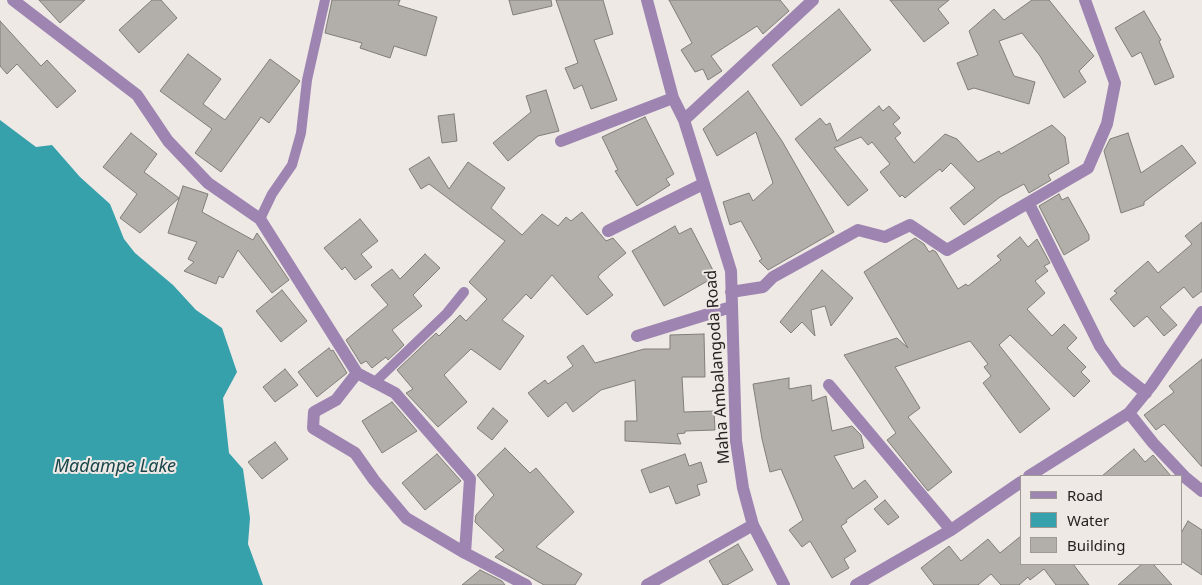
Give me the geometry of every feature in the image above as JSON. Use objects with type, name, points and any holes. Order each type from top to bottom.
[{"type":"street","points":[[13,0],[137,95],[168,140],[208,183],[260,219],[357,373],[400,398],[470,479],[465,553]]},
{"type":"street","name":"Maha Ambalangoda Road","points":[[647,0],[673,98],[684,120],[730,271],[736,441],[743,488],[753,525],[784,585]]},
{"type":"street","points":[[684,120],[813,0]]},
{"type":"street","points":[[731,292],[763,287],[773,277],[858,230],[885,237],[910,226],[947,250],[1088,168],[1107,124],[1115,83],[1085,0]]},
{"type":"street","points":[[561,141],[673,98]]},
{"type":"street","points":[[608,231],[703,184]]},
{"type":"street","points":[[1029,204],[1100,346],[1117,370],[1146,393]]},
{"type":"street","points":[[637,336],[731,307]]},
{"type":"street","points":[[1031,475],[1129,414],[1146,393],[1202,312]]},
{"type":"street","points":[[357,373],[336,400],[314,412],[313,428],[355,453],[374,480],[406,518],[465,553],[526,585]]},
{"type":"street","points":[[829,385],[951,530]]},
{"type":"street","points":[[1129,414],[1186,478],[1202,491]]},
{"type":"street","points":[[856,585],[951,530],[1020,483]]},
{"type":"street","points":[[646,585],[753,525]]},
{"type":"lane","points":[[260,219],[272,194],[292,165],[301,133],[307,80],[324,0]]},
{"type":"lane","points":[[374,383],[447,313],[464,292]]},
{"type":"water","name":"Madampe Lake","points":[[0,120],[36,147],[52,145],[80,177],[110,204],[124,239],[135,253],[173,285],[196,310],[222,328],[237,372],[223,398],[229,453],[243,469],[250,518],[248,544],[263,585],[0,585]]},
{"type":"building","points":[[39,0],[85,0],[60,23]]},
{"type":"building","points":[[152,0],[161,0],[177,18],[139,53],[119,30]]},
{"type":"building","points":[[332,0],[400,0],[398,5],[437,17],[426,56],[394,46],[390,58],[360,48],[362,43],[325,33]]},
{"type":"building","points":[[509,0],[551,0],[552,6],[513,15]]},
{"type":"building","points":[[556,0],[603,0],[613,34],[594,40],[617,100],[591,109],[582,85],[574,89],[565,68],[578,63]]},
{"type":"building","points":[[669,0],[780,0],[789,11],[763,34],[757,26],[711,56],[722,71],[708,80],[703,69],[695,72],[681,50],[692,43]]},
{"type":"building","points":[[890,0],[949,0],[938,9],[949,23],[924,42]]},
{"type":"building","points":[[1032,0],[1049,0],[1094,56],[1079,71],[1086,82],[1064,98],[1040,56],[1022,33],[999,41],[1014,76],[1035,82],[1029,104],[974,88],[968,90],[957,63],[978,55],[969,31],[994,9],[1004,20]]},
{"type":"building","points":[[839,9],[871,50],[801,106],[772,65]]},
{"type":"building","points":[[1144,11],[1161,40],[1159,41],[1174,77],[1155,85],[1141,52],[1132,57],[1115,28]]},
{"type":"building","points":[[0,21],[41,66],[47,60],[76,91],[57,108],[17,64],[7,74],[0,66]]},
{"type":"building","points":[[188,54],[221,79],[203,104],[225,120],[270,59],[300,81],[269,123],[261,117],[221,172],[195,153],[212,129],[160,91]]},
{"type":"building","points":[[546,90],[559,131],[538,136],[508,161],[493,143],[531,112],[526,96]]},
{"type":"building","points":[[748,91],[782,141],[834,232],[768,270],[759,261],[762,259],[741,221],[730,225],[723,202],[749,193],[753,201],[773,183],[756,132],[717,156],[703,129]]},
{"type":"building","points":[[879,106],[883,111],[889,106],[900,118],[893,124],[901,133],[895,138],[914,163],[945,134],[957,139],[978,162],[999,151],[1001,154],[1052,125],[1065,137],[1069,163],[1048,175],[1051,180],[1029,193],[1024,184],[1000,197],[964,225],[950,208],[975,188],[951,163],[942,172],[940,169],[905,198],[902,195],[900,197],[880,172],[890,164],[872,142],[868,145],[861,137],[834,148],[868,190],[848,206],[795,139],[820,118],[826,125],[830,123],[837,141]]},
{"type":"building","points":[[454,114],[457,141],[442,143],[438,116]]},
{"type":"building","points":[[645,117],[674,174],[666,179],[670,185],[637,206],[615,171],[618,170],[602,137]]},
{"type":"building","points":[[131,133],[157,154],[144,172],[179,198],[140,233],[120,218],[137,194],[103,167]]},
{"type":"building","points":[[1128,133],[1141,173],[1182,145],[1196,163],[1144,202],[1144,205],[1121,213],[1104,151],[1110,139]]},
{"type":"building","points":[[429,157],[449,189],[468,162],[505,188],[491,208],[522,235],[542,214],[558,226],[566,217],[571,221],[582,212],[606,241],[613,238],[626,253],[598,277],[613,295],[587,315],[552,275],[531,299],[526,294],[502,320],[524,336],[500,370],[471,349],[444,375],[467,402],[438,427],[406,393],[413,389],[397,370],[436,333],[439,336],[460,315],[466,321],[487,299],[469,282],[505,241],[429,184],[421,189],[409,169]]},
{"type":"building","points":[[183,186],[208,194],[202,212],[253,240],[257,233],[289,280],[272,293],[238,250],[223,278],[219,276],[216,284],[184,271],[194,262],[188,259],[197,242],[168,233]]},
{"type":"building","points":[[1059,194],[1062,200],[1068,197],[1089,235],[1089,240],[1064,255],[1039,206]]},
{"type":"building","points":[[360,219],[378,241],[361,254],[372,267],[355,280],[345,267],[342,270],[324,248]]},
{"type":"building","points":[[1202,222],[1202,291],[1193,298],[1184,287],[1160,307],[1177,325],[1164,336],[1147,316],[1134,327],[1110,299],[1117,293],[1114,291],[1148,261],[1158,273],[1192,244],[1185,236]]},
{"type":"building","points":[[675,226],[679,234],[691,228],[716,276],[664,306],[632,251]]},
{"type":"building","points":[[1020,237],[1028,247],[1037,239],[1050,263],[1044,266],[1048,271],[1035,281],[1045,293],[1027,309],[1052,336],[1064,324],[1077,338],[1067,348],[1086,367],[1081,372],[1090,381],[1074,397],[1010,335],[999,345],[1050,409],[1020,433],[983,383],[991,376],[984,367],[988,364],[970,341],[895,367],[920,408],[908,417],[952,472],[928,491],[887,440],[896,433],[844,355],[897,338],[908,348],[864,272],[915,238],[924,244],[929,252],[933,250],[936,252],[958,289],[966,284],[968,286],[1001,260],[997,256]]},
{"type":"building","points":[[425,254],[440,268],[413,295],[422,306],[392,330],[404,345],[388,360],[386,357],[372,368],[366,361],[361,364],[346,340],[388,305],[371,285],[392,269],[400,279]]},
{"type":"building","points":[[822,270],[853,298],[831,326],[825,306],[811,310],[815,336],[802,322],[791,333],[780,322]]},
{"type":"building","points":[[282,290],[307,321],[281,342],[256,311]]},
{"type":"building","points":[[704,334],[705,377],[682,377],[684,412],[714,411],[715,430],[685,431],[685,433],[677,434],[681,444],[625,441],[625,421],[637,421],[635,380],[601,390],[573,412],[566,402],[548,417],[528,393],[545,380],[548,384],[573,366],[567,357],[583,345],[595,363],[644,349],[670,349],[670,335]]},
{"type":"building","points":[[329,348],[331,351],[333,350],[347,373],[317,397],[298,372]]},
{"type":"building","points":[[1202,359],[1202,467],[1164,424],[1156,430],[1144,415],[1174,392],[1169,386]]},
{"type":"building","points":[[285,369],[298,385],[275,402],[263,387]]},
{"type":"building","points":[[789,378],[789,389],[811,385],[812,401],[826,396],[832,431],[852,426],[861,435],[864,448],[834,456],[853,489],[865,480],[878,497],[846,520],[847,522],[841,526],[856,551],[844,559],[849,568],[832,578],[810,541],[802,547],[789,530],[803,520],[781,469],[770,472],[762,439],[753,384]]},
{"type":"building","points":[[392,402],[417,431],[382,453],[362,421]]},
{"type":"building","points":[[493,408],[508,421],[492,440],[477,428]]},
{"type":"building","points":[[275,442],[288,459],[262,479],[248,462]]},
{"type":"building","points":[[505,448],[530,473],[536,468],[574,512],[536,547],[582,574],[575,585],[544,585],[495,557],[504,550],[475,522],[476,515],[494,495],[477,475]]},
{"type":"building","points":[[1134,449],[1145,462],[1153,455],[1170,475],[1103,475]]},
{"type":"building","points":[[437,454],[461,481],[425,510],[402,483]]},
{"type":"building","points":[[685,454],[689,466],[701,462],[707,482],[697,485],[700,495],[676,504],[669,486],[650,493],[641,470]]},
{"type":"building","points":[[885,500],[899,517],[888,525],[874,509]]},
{"type":"building","points":[[1188,521],[1202,530],[1202,575],[1182,562],[1182,531]]},
{"type":"building","points":[[1020,537],[1020,565],[1074,565],[1089,585],[1056,585],[1044,569],[1030,580],[1028,577],[1019,585],[1001,585],[991,574],[978,585],[934,585],[921,568],[949,546],[961,561],[988,539],[1000,553]]},
{"type":"building","points":[[738,544],[753,570],[727,585],[723,585],[709,561]]},
{"type":"building","points":[[1141,565],[1154,565],[1172,585],[1118,585]]},
{"type":"building","points":[[480,570],[502,581],[505,585],[462,585]]}]
